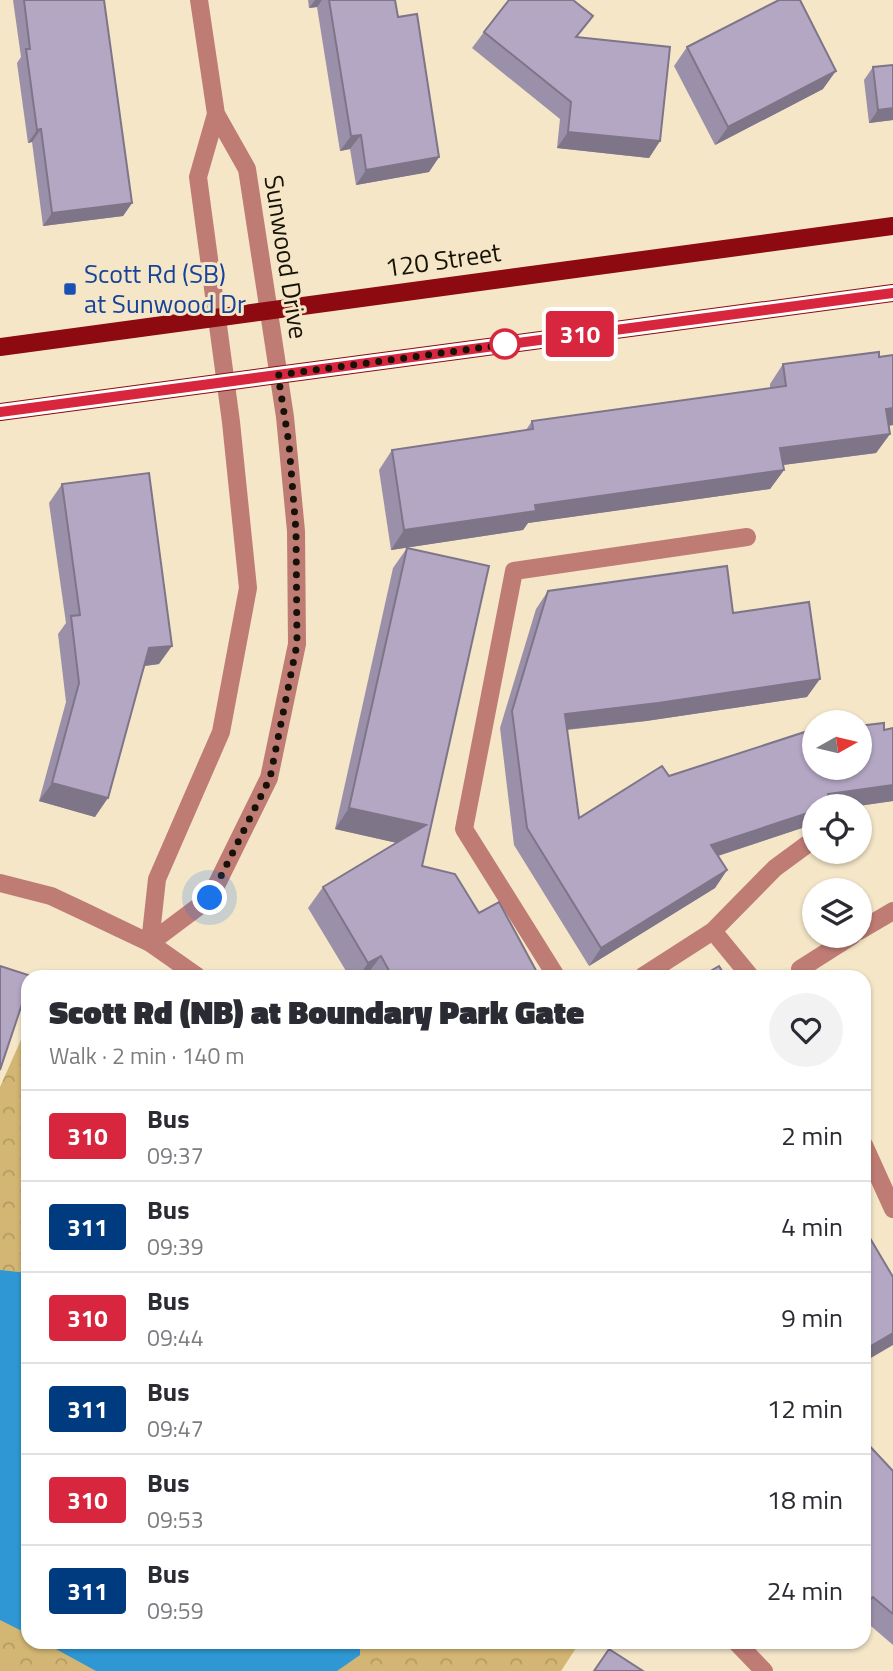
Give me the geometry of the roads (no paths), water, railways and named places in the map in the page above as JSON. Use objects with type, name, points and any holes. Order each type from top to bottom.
[{"type":"main road","name":"120 Street","points":[[0,347],[893,226]]},
{"type":"main road","points":[[0,412],[893,293]]},
{"type":"street","name":"Sunwood Drive","points":[[150,943],[210,898],[270,778],[297,644],[296,531],[289,444],[247,169],[216,114],[199,0]]},
{"type":"street","name":"Sunwood Drive","points":[[150,943],[157,879],[221,732],[248,588],[198,177],[216,114]]},
{"type":"street","points":[[552,970],[464,829],[514,570],[747,537]]},
{"type":"street","points":[[652,970],[713,931],[775,868],[802,849]]},
{"type":"street","points":[[0,883],[51,896],[150,943],[188,970]]},
{"type":"street","points":[[872,923],[893,911]]},
{"type":"street","points":[[713,931],[745,970]]},
{"type":"street","points":[[800,969],[833,948]]},
{"type":"street","points":[[871,1160],[893,1209]]},
{"type":"street","points":[[743,1649],[764,1671]]},
{"type":"water","points":[[0,1270],[21,1272],[21,1630],[0,1620]]},
{"type":"water","points":[[56,1649],[360,1649],[360,1655],[337,1671],[96,1671]]},
{"type":"place","name":"Scott Rd (SB) at Sunwood Dr","points":[[70,289]]}]
